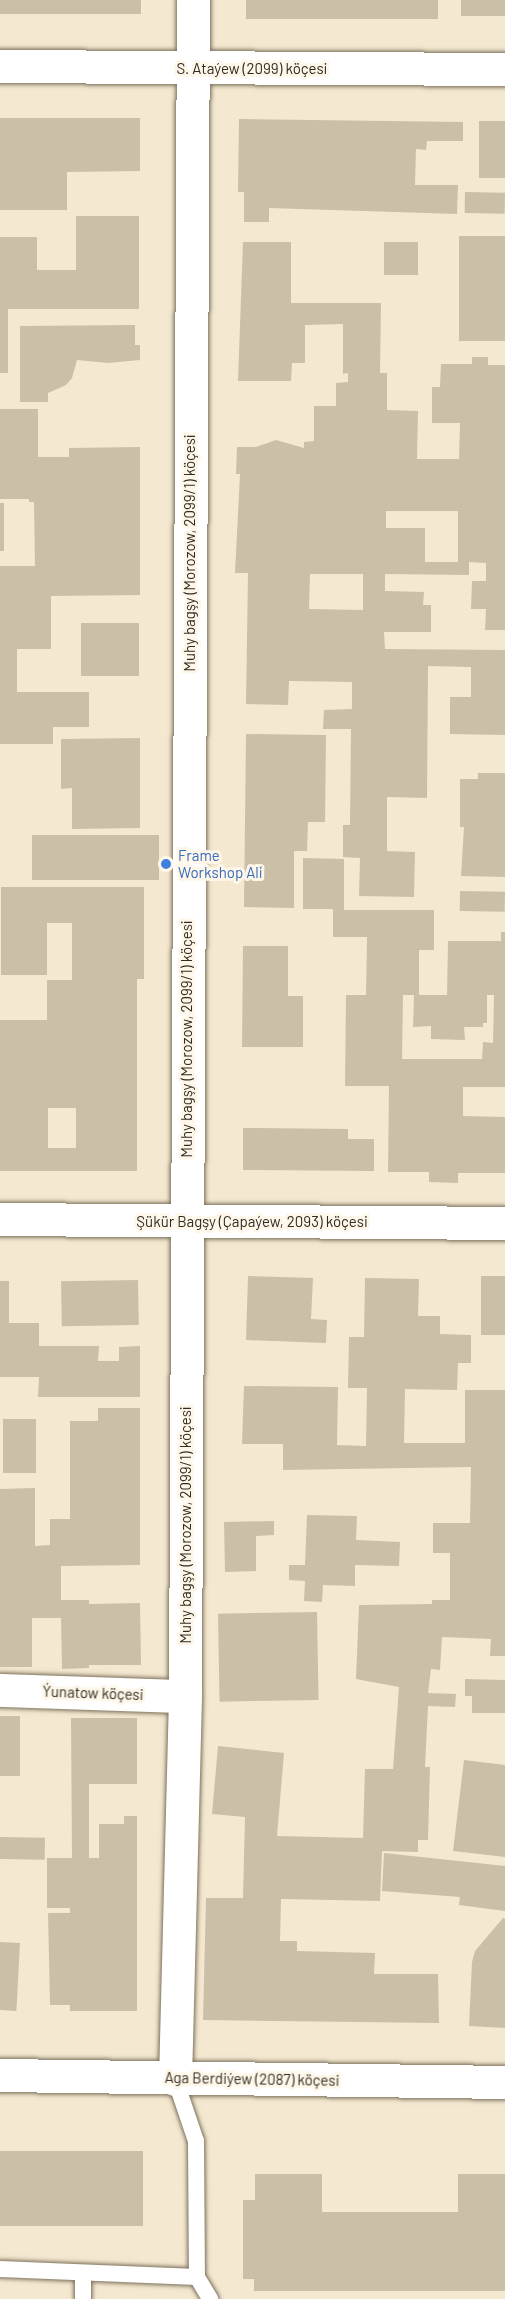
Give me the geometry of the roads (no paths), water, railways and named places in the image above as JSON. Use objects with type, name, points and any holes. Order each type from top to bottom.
[{"type":"street","name":"Muhy bagşy (Morozow, 2099/1) köçesi","points":[[175,2079],[185,1696],[193,0]]},
{"type":"street","name":"S. Ataýew (2099) köçesi","points":[[0,66],[194,69],[505,69]]},
{"type":"street","name":"Şükür Bagşy (Çapaýew, 2093) köçesi","points":[[0,1218],[505,1223]]},
{"type":"street","name":"Ýunatow köçesi","points":[[0,1690],[185,1696]]},
{"type":"street","name":"Aga Berdiýew (2087) köçesi","points":[[0,2075],[505,2082]]},
{"type":"lane","points":[[175,2079],[196,2141],[197,2277],[210,2299]]},
{"type":"lane","points":[[0,2269],[197,2277]]},
{"type":"lane","points":[[83,2299],[84,2274]]},
{"type":"place","name":"Frame Workshop Ali","points":[[166,864]]}]
